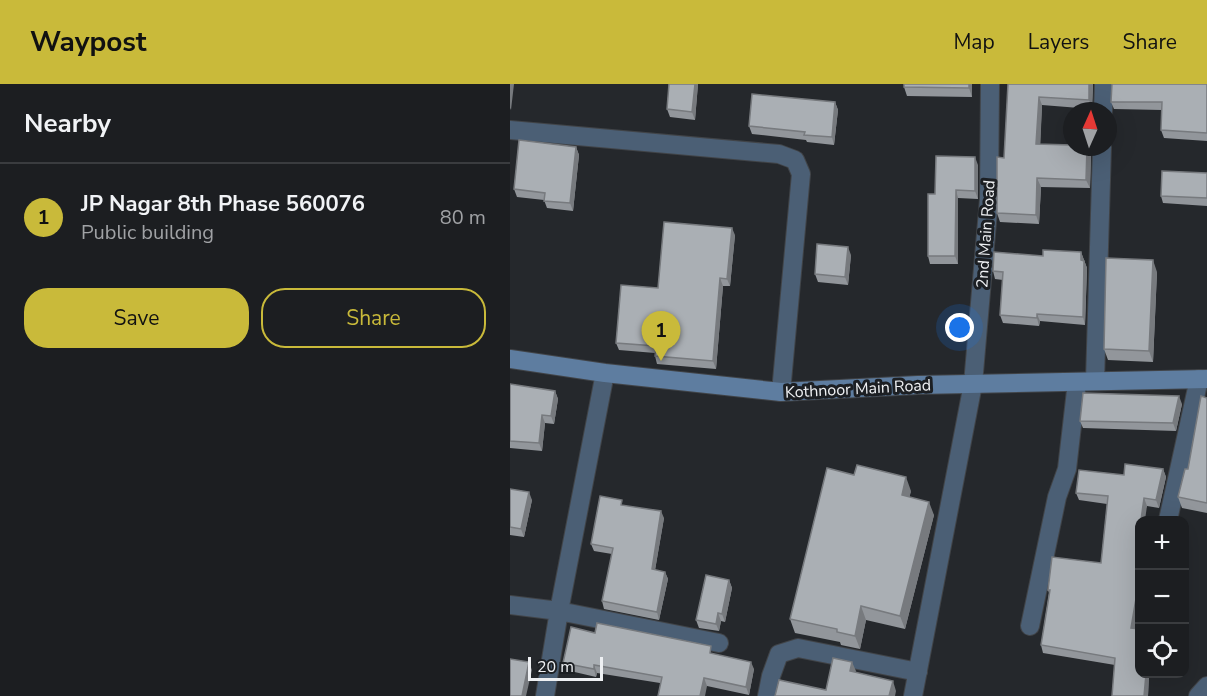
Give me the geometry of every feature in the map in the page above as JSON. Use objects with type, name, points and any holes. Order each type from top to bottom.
[{"type":"street","name":"2nd Main Road","points":[[913,696],[973,384],[989,199],[990,84]]},
{"type":"street","points":[[1103,102],[1104,84]]},
{"type":"street","points":[[510,130],[779,154],[795,160],[801,174],[781,392]]},
{"type":"street","points":[[1030,626],[1057,497],[1066,469],[1086,382],[1101,156]]},
{"type":"street","name":"Kothnoor Main Road","points":[[510,359],[605,373],[781,392],[918,385],[1203,379]]},
{"type":"street","points":[[545,696],[605,373]]},
{"type":"street","points":[[1169,516],[1203,379]]},
{"type":"street","points":[[510,605],[559,611],[719,643]]},
{"type":"street","points":[[767,696],[778,654],[798,648],[918,672]]},
{"type":"street","points":[[1198,696],[1207,686]]},
{"type":"building","points":[[669,84],[695,84],[692,112],[667,109]]},
{"type":"building","points":[[904,84],[969,84],[969,88],[904,87]]},
{"type":"building","points":[[1008,84],[1089,84],[1089,100],[1039,97],[1036,144],[1063,145],[1063,156],[1087,156],[1086,180],[1037,178],[1036,215],[997,213],[997,157],[1004,158]]},
{"type":"building","points":[[1112,84],[1207,84],[1207,133],[1161,130],[1162,102],[1111,102]]},
{"type":"building","points":[[752,94],[835,102],[832,137],[749,126]]},
{"type":"building","points":[[519,140],[576,147],[570,203],[544,201],[545,193],[514,189]]},
{"type":"building","points":[[936,156],[975,157],[975,191],[956,190],[955,256],[928,256],[928,194],[935,194]]},
{"type":"building","points":[[1162,171],[1207,173],[1207,198],[1161,196]]},
{"type":"building","points":[[664,222],[732,228],[727,279],[720,278],[713,361],[655,356],[656,346],[616,343],[621,285],[658,288]]},
{"type":"building","points":[[817,244],[848,247],[845,277],[815,274]]},
{"type":"building","points":[[1043,250],[1081,252],[1081,260],[1084,261],[1083,317],[1037,314],[1037,318],[1000,315],[1003,272],[993,271],[994,252],[1043,256]]},
{"type":"building","points":[[1106,258],[1153,260],[1149,351],[1104,349]]},
{"type":"building","points":[[510,384],[555,391],[551,416],[542,415],[539,443],[510,441]]},
{"type":"building","points":[[1083,393],[1179,396],[1173,423],[1080,421]]},
{"type":"building","points":[[1201,396],[1207,398],[1207,503],[1178,497],[1185,469],[1188,469]]},
{"type":"building","points":[[1125,464],[1163,469],[1156,500],[1144,498],[1142,516],[1135,516],[1135,604],[1131,628],[1135,628],[1135,678],[1146,678],[1144,696],[1112,696],[1115,658],[1041,645],[1050,590],[1048,590],[1052,557],[1101,563],[1108,496],[1076,493],[1079,470],[1124,475]]},
{"type":"building","points":[[857,465],[906,477],[902,495],[929,502],[900,616],[861,606],[855,636],[837,632],[837,629],[790,619],[827,468],[854,475]]},
{"type":"building","points":[[510,489],[529,492],[521,529],[510,527]]},
{"type":"building","points":[[600,496],[622,500],[621,505],[661,511],[652,569],[665,572],[657,612],[602,601],[613,548],[591,544]]},
{"type":"building","points":[[706,575],[729,580],[722,614],[718,613],[716,624],[696,620]]},
{"type":"building","points":[[597,623],[711,646],[710,653],[751,662],[746,687],[704,678],[700,696],[658,696],[662,677],[594,665],[594,669],[563,663],[571,627],[595,633]]},
{"type":"building","points":[[833,658],[852,662],[850,671],[893,681],[889,696],[775,696],[779,680],[826,690]]},
{"type":"building","points":[[510,659],[529,662],[522,696],[510,696]]},
{"type":"place","name":"JP Nagar 8th Phase 560076","points":[[661,361]]}]
